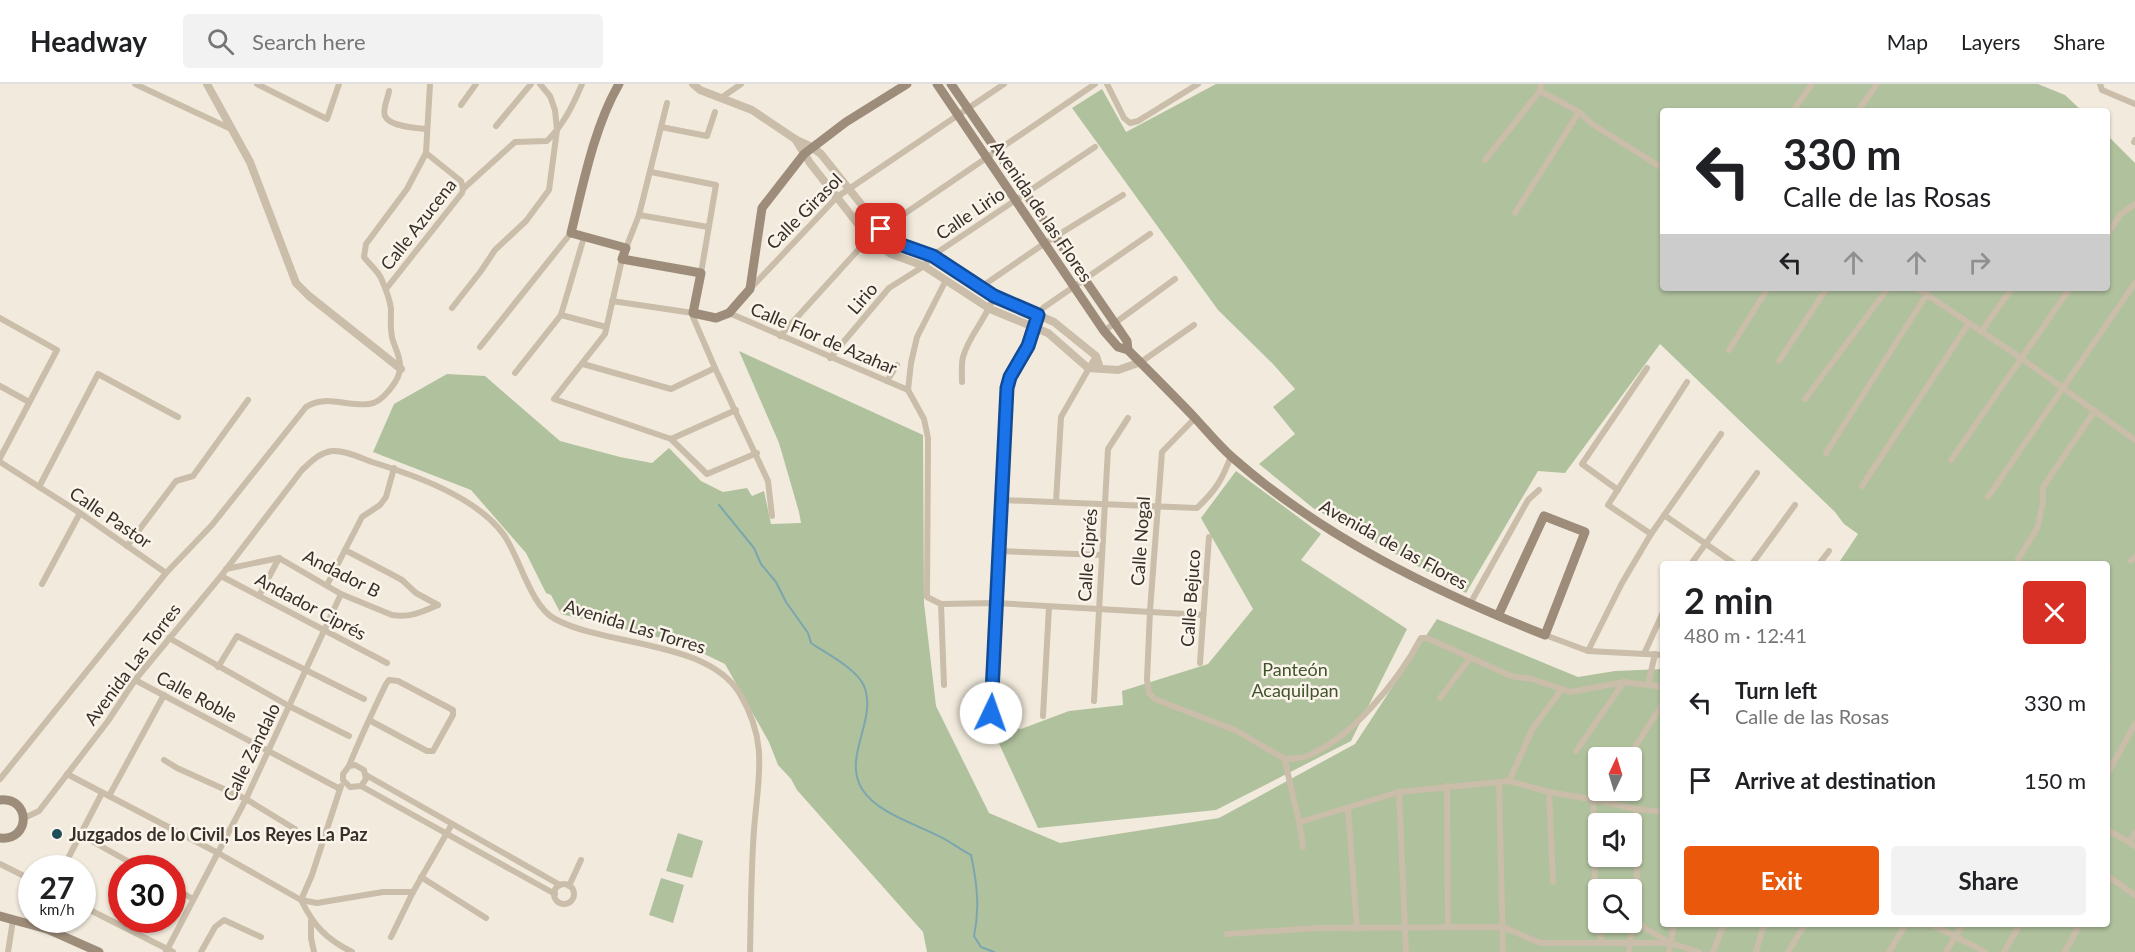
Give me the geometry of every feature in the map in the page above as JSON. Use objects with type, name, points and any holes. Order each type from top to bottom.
[{"type":"main road","points":[[619,84],[610,100],[589,163],[571,233],[626,248],[622,259],[700,273],[693,313],[716,318],[729,313]]},
{"type":"main road","points":[[750,289],[762,208],[812,147],[846,122],[907,84]]},
{"type":"main road","name":"Avenida de las Flores","points":[[937,84],[1104,331],[1118,347],[1128,350],[1141,362],[1231,456],[1272,490],[1310,517],[1399,569],[1470,604],[1545,635]]},
{"type":"main road","name":"Avenida de las Flores","points":[[951,84],[1127,341],[1128,350]]},
{"type":"main road","name":"Calle Girasol","points":[[729,313],[750,289]]},
{"type":"main road","points":[[1498,616],[1544,516],[1586,532],[1545,635]]},
{"type":"main road","points":[[0,800],[9,800],[17,805],[24,818],[19,832],[10,837],[0,848]]},
{"type":"main road","points":[[0,838],[10,837]]},
{"type":"main road","points":[[0,916],[47,929],[97,952]]},
{"type":"street","points":[[135,84],[229,128]]},
{"type":"street","points":[[207,84],[229,128],[250,162],[296,283],[309,296],[401,369]]},
{"type":"street","points":[[257,84],[327,119],[339,84]]},
{"type":"street","points":[[386,290],[380,276],[364,257],[366,244],[407,189],[426,153],[430,84]]},
{"type":"street","points":[[460,105],[476,84]]},
{"type":"street","points":[[496,126],[531,84]]},
{"type":"street","points":[[452,308],[487,264],[495,250],[526,221],[549,190],[557,130],[555,110],[550,96],[540,84]]},
{"type":"street","points":[[557,130],[566,119],[582,84]]},
{"type":"street","points":[[693,84],[700,90],[752,110],[812,147],[821,154],[881,229],[899,244],[933,256],[994,296],[1054,322],[1096,356],[1100,368]]},
{"type":"street","points":[[721,98],[741,84]]},
{"type":"street","name":"Calle Girasol","points":[[750,289],[837,197],[1004,84]]},
{"type":"street","points":[[780,336],[869,238],[1095,84]]},
{"type":"street","points":[[1107,84],[1124,118],[1130,123],[1138,121],[1198,84]]},
{"type":"street","points":[[1795,108],[1812,84]]},
{"type":"street","points":[[1860,108],[1877,84]]},
{"type":"street","points":[[2099,85],[2102,90],[2135,104]]},
{"type":"street","points":[[1485,160],[1540,87],[1579,112],[1592,124],[1660,166]]},
{"type":"street","points":[[389,91],[384,112],[389,121],[408,127],[428,129]]},
{"type":"street","points":[[626,248],[639,215],[667,103]]},
{"type":"street","points":[[661,127],[708,136],[715,112]]},
{"type":"street","points":[[1515,213],[1579,112]]},
{"type":"street","name":"Calle Azucena","points":[[401,369],[398,351],[392,339],[391,307],[386,290],[463,189],[515,142],[547,141],[557,130]]},
{"type":"street","points":[[795,138],[804,154],[869,238],[891,254],[924,266],[990,309],[1048,333],[1088,368],[1118,370],[1141,362],[1194,325]]},
{"type":"street","name":"Calle Lirio","points":[[924,266],[933,256],[1095,147]]},
{"type":"street","points":[[426,153],[461,181],[463,189]]},
{"type":"street","points":[[651,172],[716,185],[700,273]]},
{"type":"street","points":[[981,287],[1054,237],[1123,195]]},
{"type":"street","points":[[2110,230],[2121,214],[2135,204]]},
{"type":"street","points":[[639,215],[708,227]]},
{"type":"street","points":[[480,347],[571,233]]},
{"type":"street","points":[[991,713],[1007,388],[1010,377],[1028,346],[1038,315],[1043,308],[1150,234]]},
{"type":"street","points":[[515,373],[561,315],[584,237]]},
{"type":"street","points":[[622,259],[605,334],[554,399],[671,439],[706,474],[756,453]]},
{"type":"street","name":"Lirio","points":[[830,358],[889,288],[924,266]]},
{"type":"street","points":[[1104,331],[1175,279]]},
{"type":"street","points":[[946,280],[916,337],[908,390],[924,419],[928,438],[927,597],[941,604],[996,603],[1203,615]]},
{"type":"street","points":[[1988,497],[2135,283]]},
{"type":"street","points":[[1729,350],[1766,291]]},
{"type":"street","points":[[1779,361],[1825,291]]},
{"type":"street","points":[[1805,399],[1886,291]]},
{"type":"street","points":[[1922,291],[2021,358],[2135,440]]},
{"type":"street","points":[[1981,332],[2010,291]]},
{"type":"street","points":[[1951,460],[2068,291]]},
{"type":"street","points":[[1826,453],[1927,294]]},
{"type":"street","points":[[962,382],[963,358],[970,340],[990,309],[994,296]]},
{"type":"street","points":[[612,301],[693,313],[715,368],[768,481],[772,516]]},
{"type":"street","name":"Calle Flor de Azahar","points":[[729,313],[908,390]]},
{"type":"street","points":[[561,315],[606,327]]},
{"type":"street","points":[[0,318],[57,350],[0,460]]},
{"type":"street","points":[[1862,486],[1969,323]]},
{"type":"street","points":[[1056,502],[1060,417],[1096,356]]},
{"type":"street","points":[[583,364],[671,389],[715,368]]},
{"type":"street","points":[[887,381],[897,365]]},
{"type":"street","points":[[1618,490],[1582,464],[1647,368]]},
{"type":"street","name":"Avenida Las Torres","points":[[0,779],[166,573],[212,525],[306,407],[314,402],[326,400],[369,404],[378,401],[390,390],[401,369]]},
{"type":"street","points":[[39,487],[98,374],[178,417]]},
{"type":"street","points":[[1651,534],[1608,505],[1687,382]]},
{"type":"street","points":[[0,386],[29,402]]},
{"type":"street","points":[[127,546],[176,481],[193,476],[248,400]]},
{"type":"street","points":[[671,439],[736,410]]},
{"type":"street","points":[[2018,559],[2037,529],[2043,503],[2043,487],[2094,412]]},
{"type":"street","name":"Calle Ciprés","points":[[1094,701],[1108,449],[1128,418]]},
{"type":"street","name":"Calle Nogal","points":[[1195,418],[1162,452],[1150,611],[1147,680],[1149,693],[1155,699],[1236,731],[1285,759]]},
{"type":"street","points":[[1588,651],[1651,534],[1721,434]]},
{"type":"street","name":"Avenida Las Torres","points":[[24,818],[39,811],[108,721],[135,680],[226,570],[303,470],[317,456],[333,451],[348,453],[435,484],[466,501],[503,534],[542,607],[553,618],[571,626],[685,656],[712,666],[726,676],[739,692],[750,713],[760,749],[759,789],[754,830],[750,952]]},
{"type":"street","points":[[1002,500],[1197,508],[1223,479],[1231,456]]},
{"type":"street","name":"Calle Pastor","points":[[0,460],[166,573]]},
{"type":"street","points":[[327,585],[362,517],[380,505],[386,497],[394,468]]},
{"type":"street","points":[[1693,561],[1757,473]]},
{"type":"street","points":[[1470,604],[1528,500],[1539,490]]},
{"type":"street","points":[[1754,561],[1795,505]]},
{"type":"street","points":[[42,584],[80,513]]},
{"type":"street","points":[[1664,515],[1730,561]]},
{"type":"street","name":"Calle Bejuco","points":[[1200,663],[1209,537]]},
{"type":"street","name":"Andador B","points":[[279,558],[341,594],[392,615],[417,615],[438,605],[416,593],[396,577],[345,550]]},
{"type":"street","points":[[999,551],[1102,555]]},
{"type":"street","points":[[1821,561],[1829,551]]},
{"type":"street","points":[[226,570],[279,558]]},
{"type":"street","points":[[259,596],[279,558]]},
{"type":"street","name":"Andador Ciprés","points":[[221,576],[387,663]]},
{"type":"street","name":"Calle Zandalo","points":[[169,951],[193,899],[246,799],[341,594]]},
{"type":"street","points":[[941,604],[944,685]]},
{"type":"street","points":[[1043,716],[1049,607]]},
{"type":"street","points":[[1644,654],[1660,618]]},
{"type":"street","name":"Avenida de las Flores","points":[[1545,635],[1588,651],[1660,655]]},
{"type":"street","points":[[218,667],[237,636],[364,699]]},
{"type":"street","points":[[169,638],[289,706],[349,736]]},
{"type":"street","points":[[1303,847],[1300,822],[1285,759],[1302,758],[1337,739],[1381,697],[1421,638],[1472,657],[1511,676],[1532,679],[1570,692],[1586,691],[1624,682],[1660,686]]},
{"type":"street","points":[[1648,685],[1655,654]]},
{"type":"street","points":[[1440,698],[1472,657]]},
{"type":"street","name":"Calle Roble","points":[[135,680],[340,789]]},
{"type":"street","points":[[352,952],[334,943],[311,921],[301,900],[312,875],[343,774],[349,766],[369,720],[386,684],[393,680],[453,710],[453,715],[433,752],[369,720]]},
{"type":"street","points":[[1576,751],[1624,682]]},
{"type":"street","points":[[1509,781],[1533,728],[1562,689]]},
{"type":"street","points":[[109,796],[164,695]]},
{"type":"street","points":[[1635,747],[1660,708]]},
{"type":"street","points":[[2110,769],[2135,724]]},
{"type":"street","points":[[164,760],[246,799],[296,829]]},
{"type":"street","points":[[349,766],[360,766],[366,775],[560,885],[570,886]]},
{"type":"street","points":[[67,774],[218,853],[301,900],[317,903],[383,892],[413,892]]},
{"type":"street","points":[[361,786],[366,780],[366,775]]},
{"type":"street","points":[[343,780],[350,787],[361,786],[555,894],[560,902],[569,902],[574,894],[570,886],[581,860]]},
{"type":"street","points":[[1300,822],[1399,792],[1447,786],[1509,781],[1549,792],[1588,798]]},
{"type":"street","points":[[1499,782],[1503,952]]},
{"type":"street","points":[[1447,786],[1448,926]]},
{"type":"street","points":[[1399,792],[1406,952]]},
{"type":"street","points":[[1549,792],[1553,882]]},
{"type":"street","points":[[70,855],[102,793]]},
{"type":"street","points":[[1593,801],[1596,879]]},
{"type":"street","points":[[1601,801],[1660,812]]},
{"type":"street","points":[[1348,808],[1357,929]]},
{"type":"street","points":[[1636,809],[1636,879]]},
{"type":"street","points":[[391,937],[421,877],[452,824]]},
{"type":"street","points":[[2110,831],[2133,844],[2135,833]]},
{"type":"street","points":[[81,835],[117,855]]},
{"type":"street","points":[[0,864],[18,873]]},
{"type":"street","points":[[421,877],[486,918]]},
{"type":"street","points":[[2110,877],[2135,895]]},
{"type":"street","points":[[555,894],[560,885]]},
{"type":"street","points":[[186,895],[193,899]]},
{"type":"street","points":[[96,913],[169,951]]},
{"type":"street","points":[[8,952],[13,920]]},
{"type":"street","points":[[201,952],[215,927],[224,920],[261,937]]},
{"type":"street","points":[[311,921],[314,952]]},
{"type":"street","points":[[1642,925],[1670,943],[1699,952]]},
{"type":"street","points":[[1227,934],[1317,928],[1502,927],[1542,943],[1670,943]]},
{"type":"street","points":[[1669,952],[1673,927]]},
{"type":"street","points":[[1713,952],[1723,927]]},
{"type":"street","points":[[1756,952],[1763,927]]},
{"type":"street","points":[[1788,952],[1803,927]]},
{"type":"street","points":[[1889,952],[1904,927]]},
{"type":"street","points":[[1937,927],[1985,952]]},
{"type":"street","points":[[1946,952],[1961,927]]},
{"type":"street","points":[[2004,952],[2018,927]]},
{"type":"street","points":[[2065,952],[2078,927]]},
{"type":"street","points":[[1600,933],[1601,943]]},
{"type":"street","points":[[1629,952],[1632,933]]},
{"type":"green space","points":[[1216,84],[2038,84],[2065,95],[2079,108],[1660,108],[1660,291],[2110,291],[2110,138],[2135,163],[2135,952],[927,952],[923,932],[797,790],[791,779],[778,765],[769,742],[725,664],[698,651],[661,638],[561,614],[551,595],[546,593],[526,553],[471,490],[373,452],[394,404],[447,374],[485,376],[560,441],[652,463],[669,448],[701,481],[723,492],[747,488],[752,496],[764,491],[771,524],[801,523],[779,443],[739,351],[923,435],[924,603],[936,706],[989,813],[1060,843],[1219,818],[1355,744],[1437,619],[1578,677],[1615,671],[1660,669],[1660,927],[2110,927],[2110,561],[1840,561],[1858,534],[1844,524],[1835,512],[1660,344],[1565,473],[1538,471],[1466,593],[1313,508],[1259,464],[1295,434],[1273,407],[1295,389],[1218,310],[1072,108],[1102,89],[1126,132]]},
{"type":"green space","name":"Panteón Acaquilpan","points":[[1236,471],[1321,534],[1301,560],[1407,629],[1351,741],[1216,810],[1038,828],[989,722],[1021,729],[1069,711],[1123,705],[1122,691],[1208,664],[1253,609],[1201,518]]},
{"type":"green space","points":[[678,833],[703,841],[692,878],[666,871]]},
{"type":"green space","points":[[661,878],[684,885],[673,923],[649,915]]},
{"type":"waterway","points":[[719,505],[754,548],[761,564],[776,582],[786,602],[808,633],[811,643],[848,668],[864,686],[867,712],[856,764],[857,776],[862,789],[869,798],[890,813],[971,855],[977,896],[974,936],[981,947],[994,952]]},
{"type":"place","name":"Juzgados de lo Civil, Los Reyes La Paz","points":[[57,834]]},
{"type":"route","points":[[881,229],[899,244],[933,256],[994,296],[1038,315],[1028,346],[1010,377],[1007,388],[991,713]]}]
